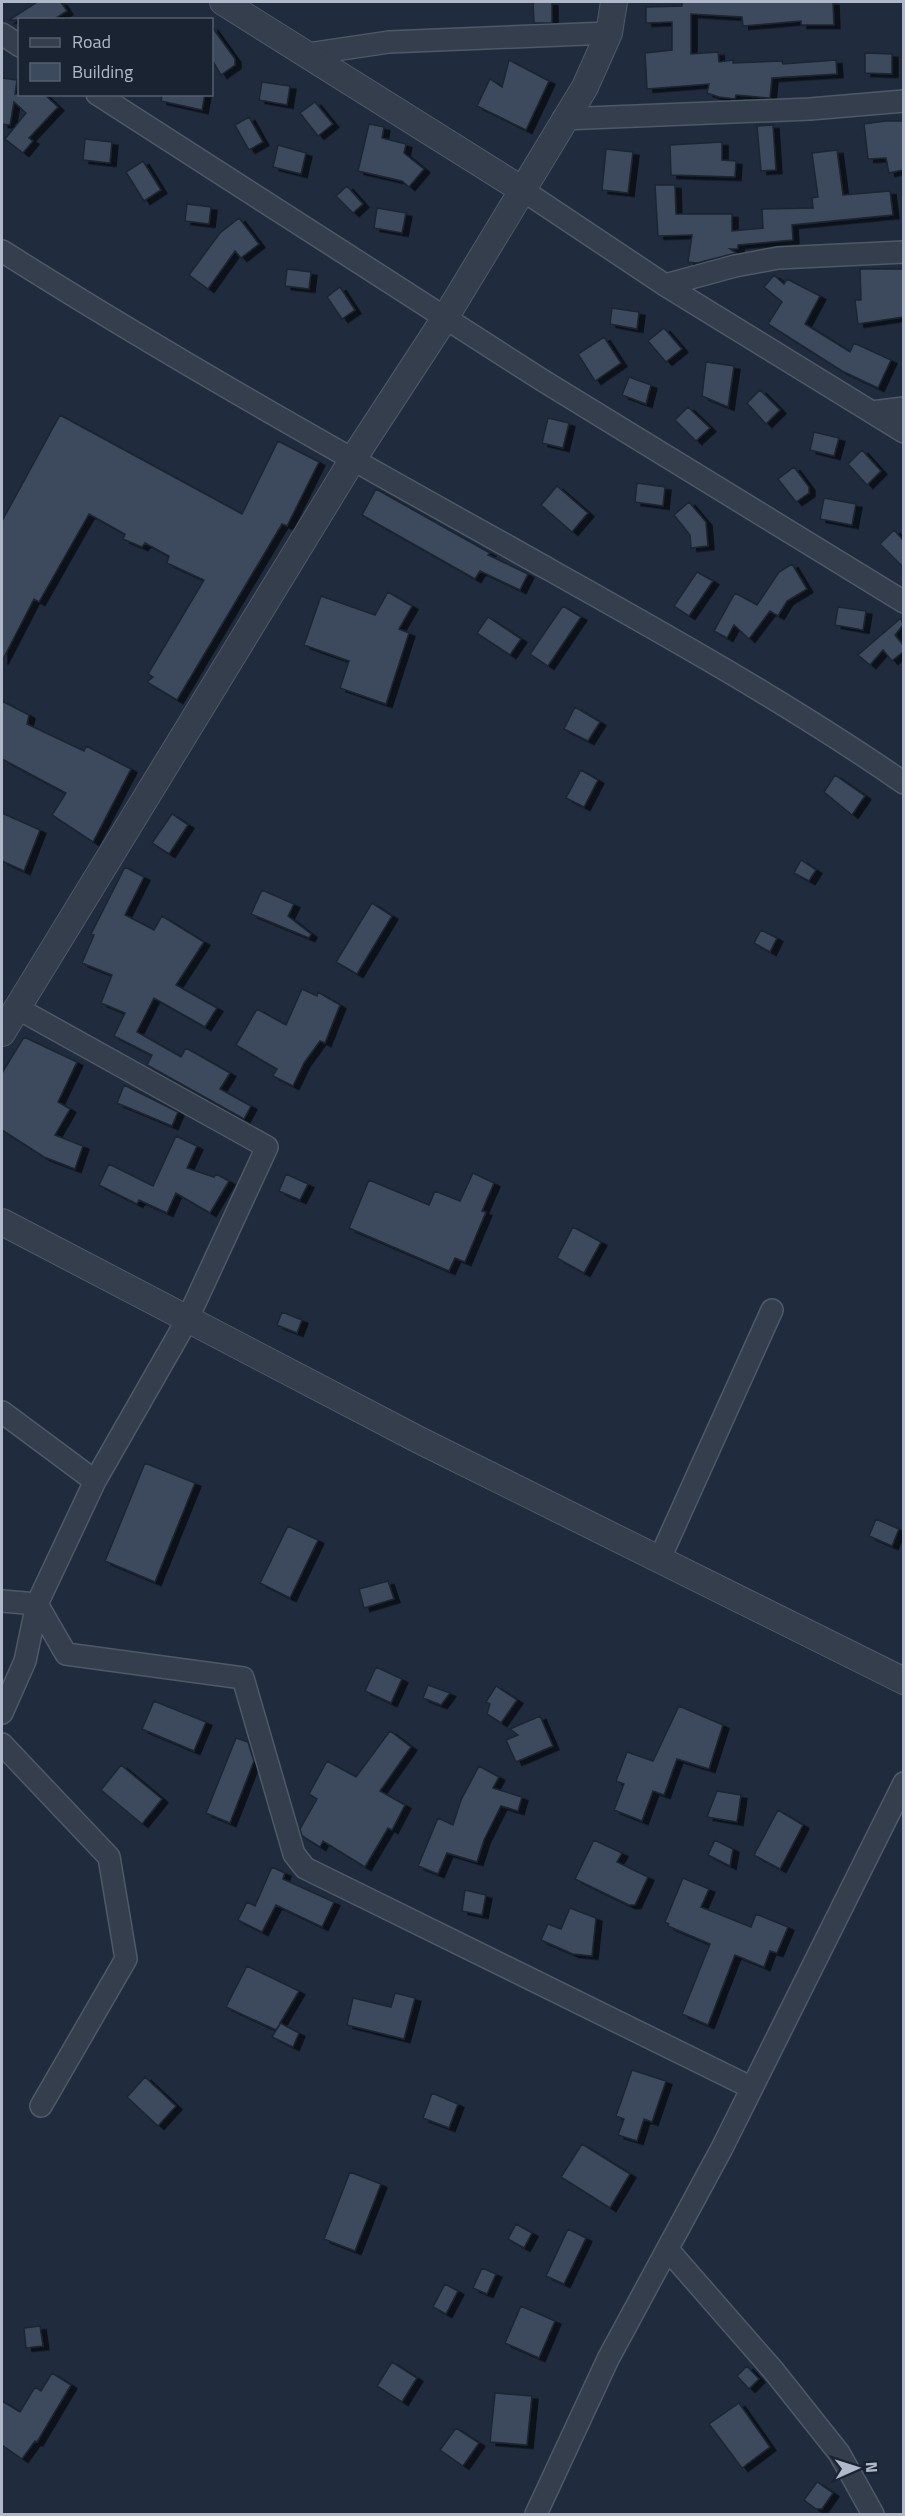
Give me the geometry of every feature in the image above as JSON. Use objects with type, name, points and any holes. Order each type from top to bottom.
[{"type":"street","points":[[223,2],[521,189],[665,285],[903,432]]},
{"type":"street","points":[[2,1033],[353,459],[445,318],[563,119],[585,87],[609,33],[614,2]]},
{"type":"street","points":[[308,54],[389,42],[609,33]]},
{"type":"street","points":[[2,34],[18,45]]},
{"type":"street","points":[[100,96],[345,251],[445,318],[903,602]]},
{"type":"street","points":[[563,119],[810,109],[903,101]]},
{"type":"street","points":[[2,251],[353,459],[666,635],[867,758],[903,783]]},
{"type":"street","points":[[665,285],[735,266],[778,258],[903,252]]},
{"type":"street","points":[[872,412],[903,408]]},
{"type":"street","points":[[2,1713],[25,1660],[37,1605],[95,1481],[187,1320],[267,1147],[17,1008]]},
{"type":"street","points":[[2,1222],[421,1441],[903,1681]]},
{"type":"street","points":[[660,1558],[772,1310]]},
{"type":"street","points":[[2,1412],[95,1481]]},
{"type":"street","points":[[2,1601],[37,1605]]},
{"type":"street","points":[[37,1605],[66,1654],[243,1678],[294,1854],[305,1868],[752,2088]]},
{"type":"street","points":[[2,1744],[109,1857],[126,1959],[41,2106]]},
{"type":"street","points":[[536,2514],[608,2359],[669,2251],[903,1783]]},
{"type":"street","points":[[669,2251],[773,2370],[839,2453],[873,2514]]},
{"type":"building","points":[[37,2],[61,2],[67,11],[56,18],[9,20]]},
{"type":"building","points":[[533,2],[552,2],[552,23],[534,23]]},
{"type":"building","points":[[682,2],[833,2],[834,25],[801,25],[801,21],[743,26],[742,17],[691,14],[691,54],[718,52],[719,62],[733,60],[733,63],[782,61],[783,64],[836,60],[837,74],[772,78],[770,98],[736,95],[735,99],[719,97],[707,93],[709,84],[647,89],[645,53],[672,50],[672,22],[646,23],[646,7],[682,6]]},
{"type":"building","points":[[213,28],[235,59],[235,65],[221,75],[213,62]]},
{"type":"building","points":[[865,53],[892,54],[892,74],[865,73]]},
{"type":"building","points":[[509,60],[549,81],[526,130],[477,106],[490,79],[502,87]]},
{"type":"building","points":[[2,78],[17,80],[15,94],[18,96],[46,96],[58,107],[29,138],[33,141],[23,153],[5,139],[26,113],[14,102],[10,125],[2,124]]},
{"type":"building","points":[[262,82],[290,86],[287,105],[259,100]]},
{"type":"building","points":[[162,96],[205,96],[202,110],[161,101]]},
{"type":"building","points":[[315,102],[333,124],[318,136],[300,113]]},
{"type":"building","points":[[249,117],[263,142],[249,150],[235,125]]},
{"type":"building","points":[[903,121],[903,170],[889,173],[886,158],[868,159],[864,124]]},
{"type":"building","points":[[369,124],[384,127],[382,138],[406,144],[404,153],[424,169],[409,187],[402,181],[358,171]]},
{"type":"building","points":[[773,125],[776,170],[761,171],[757,126]]},
{"type":"building","points":[[85,139],[112,142],[110,163],[83,160]]},
{"type":"building","points":[[722,142],[722,160],[736,161],[735,177],[671,175],[670,145]]},
{"type":"building","points":[[278,145],[306,153],[301,174],[273,167]]},
{"type":"building","points":[[606,149],[633,152],[628,193],[602,190]]},
{"type":"building","points":[[837,150],[843,195],[890,191],[893,215],[792,225],[793,240],[738,245],[738,249],[730,249],[736,253],[697,263],[688,262],[692,235],[658,236],[655,185],[675,185],[676,214],[732,214],[732,231],[763,228],[762,209],[813,208],[812,198],[818,197],[812,153]]},
{"type":"building","points":[[143,161],[161,190],[144,201],[126,172]]},
{"type":"building","points":[[347,186],[363,204],[353,213],[336,196]]},
{"type":"building","points":[[187,204],[211,207],[209,224],[185,221]]},
{"type":"building","points":[[377,208],[406,213],[402,233],[374,228]]},
{"type":"building","points":[[239,218],[259,244],[241,258],[235,251],[208,289],[189,275],[220,233]]},
{"type":"building","points":[[287,269],[311,272],[309,289],[285,286]]},
{"type":"building","points":[[860,269],[903,269],[903,317],[858,324],[855,300],[861,300]]},
{"type":"building","points":[[774,275],[784,284],[787,279],[820,296],[805,324],[850,352],[854,343],[891,360],[878,388],[842,371],[768,324],[782,302],[764,287]]},
{"type":"building","points":[[340,287],[355,310],[342,319],[327,297]]},
{"type":"building","points":[[612,308],[639,312],[637,329],[610,324]]},
{"type":"building","points":[[664,328],[682,349],[666,362],[648,341]]},
{"type":"building","points":[[604,337],[621,363],[595,381],[578,354]]},
{"type":"building","points":[[706,362],[734,366],[728,407],[702,396]]},
{"type":"building","points":[[629,377],[651,385],[646,404],[622,395]]},
{"type":"building","points":[[760,390],[780,410],[766,424],[747,403]]},
{"type":"building","points":[[688,407],[710,428],[696,441],[675,420]]},
{"type":"building","points":[[60,415],[242,514],[278,441],[319,462],[287,526],[282,524],[177,700],[147,682],[153,677],[148,674],[204,580],[167,563],[169,556],[145,543],[142,547],[123,539],[125,534],[89,514],[39,602],[34,599],[2,661],[2,521]]},
{"type":"building","points":[[548,418],[569,423],[563,448],[542,443]]},
{"type":"building","points":[[814,432],[839,438],[834,456],[810,450]]},
{"type":"building","points":[[862,450],[881,471],[867,485],[848,464]]},
{"type":"building","points":[[794,467],[809,487],[809,493],[796,502],[778,479]]},
{"type":"building","points":[[637,483],[665,487],[663,506],[635,502]]},
{"type":"building","points":[[557,486],[588,513],[572,532],[541,505]]},
{"type":"building","points":[[376,489],[490,553],[488,555],[528,574],[520,590],[480,571],[475,579],[362,515]]},
{"type":"building","points":[[824,498],[856,504],[852,525],[820,519]]},
{"type":"building","points":[[689,502],[706,522],[708,546],[691,548],[690,535],[674,515]]},
{"type":"building","points":[[894,530],[903,540],[903,567],[880,544]]},
{"type":"building","points":[[792,564],[807,589],[787,601],[778,616],[770,611],[749,639],[734,625],[727,638],[714,631],[735,593],[757,605],[779,572]]},
{"type":"building","points":[[697,572],[713,581],[689,616],[674,606]]},
{"type":"building","points":[[388,592],[412,606],[399,629],[409,633],[386,704],[340,688],[349,661],[304,645],[321,596],[375,615]]},
{"type":"building","points":[[563,606],[581,617],[548,666],[530,654]]},
{"type":"building","points":[[838,607],[866,611],[863,630],[835,625]]},
{"type":"building","points":[[488,617],[521,639],[510,655],[477,633]]},
{"type":"building","points":[[901,618],[903,625],[895,635],[903,645],[903,652],[892,661],[883,650],[870,665],[858,655]]},
{"type":"building","points":[[2,701],[29,715],[27,724],[84,751],[86,746],[131,769],[93,842],[52,815],[66,793],[2,759]]},
{"type":"building","points":[[575,707],[600,722],[588,741],[564,729]]},
{"type":"building","points":[[581,770],[598,780],[584,807],[566,798]]},
{"type":"building","points":[[835,775],[865,796],[852,815],[824,792]]},
{"type":"building","points":[[2,813],[40,830],[24,871],[2,861]]},
{"type":"building","points":[[172,814],[188,825],[169,854],[152,843]]},
{"type":"building","points":[[801,860],[816,870],[809,881],[794,873]]},
{"type":"building","points":[[125,867],[144,877],[125,915],[154,930],[162,916],[204,942],[176,985],[217,1008],[205,1027],[154,998],[137,1032],[181,1057],[186,1048],[230,1073],[220,1089],[251,1106],[244,1119],[147,1065],[152,1055],[114,1036],[125,1013],[101,1003],[112,975],[82,963],[94,935],[91,934]]},
{"type":"building","points":[[262,890],[294,904],[288,916],[311,934],[309,938],[251,914]]},
{"type":"building","points":[[372,903],[392,916],[357,974],[336,962]]},
{"type":"building","points":[[761,930],[777,938],[770,952],[754,943]]},
{"type":"building","points":[[302,989],[317,996],[318,992],[340,1005],[325,1043],[320,1041],[304,1063],[293,1086],[273,1076],[277,1069],[236,1045],[257,1009],[286,1025]]},
{"type":"building","points":[[24,1037],[77,1062],[58,1102],[70,1109],[55,1135],[83,1146],[75,1169],[44,1157],[2,1130],[2,1073]]},
{"type":"building","points":[[124,1085],[178,1112],[172,1126],[117,1103]]},
{"type":"building","points":[[176,1136],[197,1146],[187,1168],[214,1177],[216,1174],[229,1181],[210,1213],[176,1193],[167,1213],[139,1200],[137,1204],[99,1185],[109,1164],[153,1186]]},
{"type":"building","points":[[473,1173],[494,1183],[482,1211],[486,1212],[465,1262],[455,1258],[449,1271],[349,1228],[369,1180],[429,1205],[435,1191],[460,1201]]},
{"type":"building","points":[[286,1174],[308,1184],[300,1200],[279,1191]]},
{"type":"building","points":[[573,1227],[601,1242],[584,1273],[557,1258]]},
{"type":"building","points":[[282,1312],[302,1320],[297,1333],[277,1325]]},
{"type":"building","points":[[145,1463],[195,1483],[155,1582],[105,1561]]},
{"type":"building","points":[[876,1519],[899,1529],[892,1546],[869,1536]]},
{"type":"building","points":[[288,1526],[318,1540],[290,1598],[260,1583]]},
{"type":"building","points":[[388,1581],[394,1599],[364,1608],[359,1589]]},
{"type":"building","points":[[376,1667],[402,1679],[391,1703],[365,1691]]},
{"type":"building","points":[[428,1685],[450,1693],[441,1705],[423,1698]]},
{"type":"building","points":[[496,1686],[517,1700],[501,1723],[487,1714],[490,1704],[486,1702]]},
{"type":"building","points":[[154,1701],[206,1722],[194,1751],[142,1729]]},
{"type":"building","points":[[679,1706],[723,1725],[709,1769],[677,1759],[664,1795],[653,1791],[642,1821],[614,1810],[624,1784],[616,1781],[627,1752],[653,1761]]},
{"type":"building","points":[[540,1716],[553,1746],[516,1762],[506,1740],[518,1735],[510,1729]]},
{"type":"building","points":[[390,1731],[411,1747],[380,1791],[405,1805],[392,1830],[388,1828],[365,1867],[323,1841],[320,1847],[302,1836],[300,1829],[317,1799],[309,1794],[327,1761],[356,1777]]},
{"type":"building","points":[[236,1738],[248,1742],[254,1761],[230,1823],[206,1813]]},
{"type":"building","points":[[121,1765],[162,1799],[142,1824],[101,1790]]},
{"type":"building","points":[[479,1766],[499,1777],[493,1788],[522,1797],[518,1811],[501,1806],[484,1840],[477,1862],[447,1853],[438,1874],[418,1866],[438,1818],[453,1825],[461,1800]]},
{"type":"building","points":[[717,1791],[741,1795],[737,1822],[707,1817]]},
{"type":"building","points":[[778,1810],[803,1825],[780,1869],[754,1855]]},
{"type":"building","points":[[594,1840],[622,1853],[617,1862],[648,1877],[635,1905],[629,1905],[575,1879]]},
{"type":"building","points":[[715,1840],[733,1849],[730,1866],[708,1855]]},
{"type":"building","points":[[272,1867],[285,1873],[283,1879],[334,1902],[322,1927],[276,1905],[262,1932],[238,1920],[247,1902],[255,1906]]},
{"type":"building","points":[[683,1878],[709,1889],[701,1907],[751,1927],[756,1914],[788,1927],[777,1953],[770,1951],[764,1967],[735,1955],[708,2025],[682,2014],[710,1944],[668,1926],[669,1924],[665,1922]]},
{"type":"building","points":[[465,1890],[486,1895],[482,1915],[462,1911]]},
{"type":"building","points":[[570,1908],[596,1918],[592,1956],[573,1954],[541,1940],[548,1924],[561,1929]]},
{"type":"building","points":[[247,1966],[299,1991],[280,2023],[299,2033],[293,2047],[272,2037],[280,2024],[276,2030],[226,2007]]},
{"type":"building","points":[[395,1993],[415,1998],[404,2039],[347,2025],[353,1998],[391,2007]]},
{"type":"building","points":[[632,2070],[666,2081],[652,2122],[644,2119],[637,2141],[618,2135],[624,2119],[616,2116]]},
{"type":"building","points":[[145,2077],[176,2106],[158,2126],[127,2097]]},
{"type":"building","points":[[432,2093],[458,2104],[449,2128],[423,2118]]},
{"type":"building","points":[[582,2144],[630,2174],[610,2208],[561,2177]]},
{"type":"building","points":[[350,2172],[381,2184],[355,2251],[324,2239]]},
{"type":"building","points":[[516,2224],[532,2233],[524,2248],[508,2239]]},
{"type":"building","points":[[568,2229],[586,2238],[564,2284],[546,2276]]},
{"type":"building","points":[[482,2268],[496,2274],[487,2294],[473,2288]]},
{"type":"building","points":[[445,2284],[458,2291],[446,2314],[433,2307]]},
{"type":"building","points":[[521,2306],[555,2321],[539,2358],[505,2343]]},
{"type":"building","points":[[40,2326],[43,2346],[26,2348],[24,2328]]},
{"type":"building","points":[[392,2362],[417,2378],[402,2402],[377,2386]]},
{"type":"building","points":[[747,2366],[759,2379],[749,2389],[737,2376]]},
{"type":"building","points":[[52,2373],[71,2385],[37,2442],[35,2441],[22,2459],[2,2445],[2,2401],[20,2412],[35,2387],[41,2391]]},
{"type":"building","points":[[495,2393],[532,2396],[527,2445],[490,2442]]},
{"type":"building","points":[[739,2403],[770,2447],[742,2468],[709,2424]]},
{"type":"building","points":[[456,2428],[479,2443],[463,2466],[440,2450]]},
{"type":"building","points":[[817,2482],[833,2493],[822,2509],[816,2509],[804,2500]]}]
